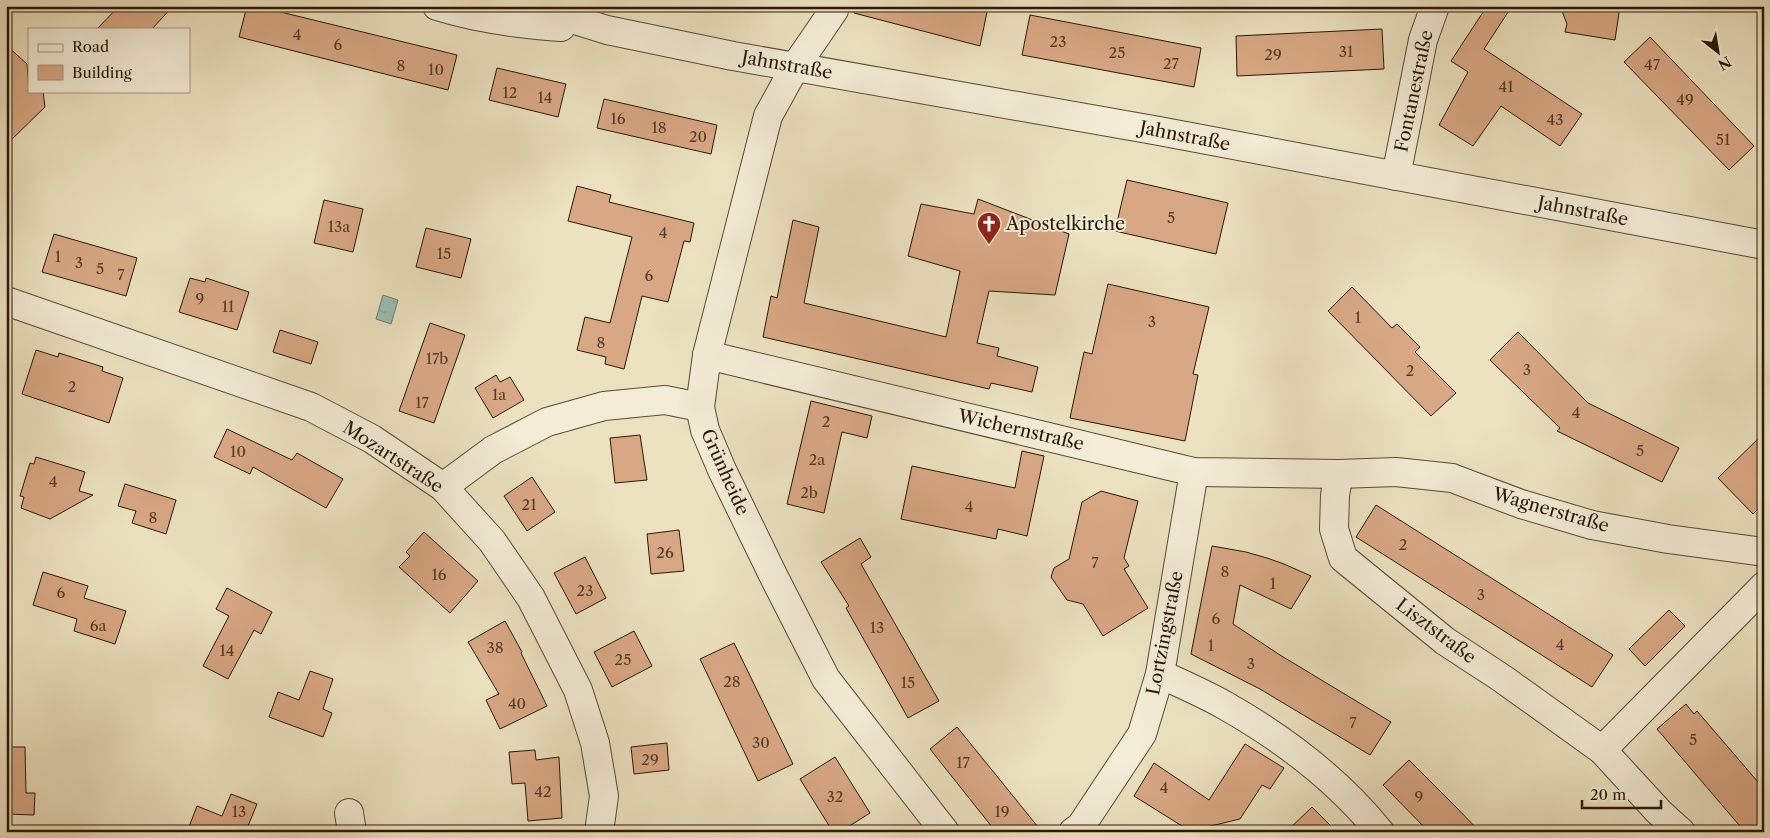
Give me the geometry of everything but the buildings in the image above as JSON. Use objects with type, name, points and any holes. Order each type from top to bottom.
[{"type":"street","name":"Jahnstraße","points":[[437,6],[463,14],[512,23],[607,30]]},
{"type":"street","name":"Jahnstraße","points":[[530,6],[607,30],[795,67],[1159,131],[1764,246]]},
{"type":"street","name":"Grünheide","points":[[835,6],[795,67],[768,116],[707,355],[700,407],[705,430],[722,470],[826,679],[945,832]]},
{"type":"street","name":"Fontanestraße","points":[[1396,176],[1423,40],[1435,6]]},
{"type":"street","name":"Mozartstraße","points":[[6,300],[311,407],[372,439],[443,487],[492,541],[531,598],[578,690],[595,744],[604,796],[600,832]]},
{"type":"street","name":"Wichernstraße","points":[[707,355],[1194,472],[1339,474]]},
{"type":"street","points":[[443,487],[493,450],[547,422],[604,406],[666,400],[700,407]]},
{"type":"street","name":"Lortzingstraße","points":[[1073,832],[1081,826],[1142,734],[1160,674],[1194,472]]},
{"type":"street","name":"Wagnerstraße","points":[[1339,474],[1396,472],[1452,478],[1521,504],[1592,525],[1677,540],[1764,552]]},
{"type":"street","name":"Lisztstraße","points":[[1339,474],[1334,495],[1334,529],[1343,558],[1445,641],[1503,679],[1602,750],[1659,812],[1681,832]]},
{"type":"street","points":[[1602,750],[1764,586]]},
{"type":"street","points":[[1160,674],[1225,705],[1287,744],[1335,784],[1380,832]]},
{"type":"water","points":[[383,295],[398,300],[391,324],[376,319]]},
{"type":"place","name":"Apostelkirche","points":[[989,245]]}]
